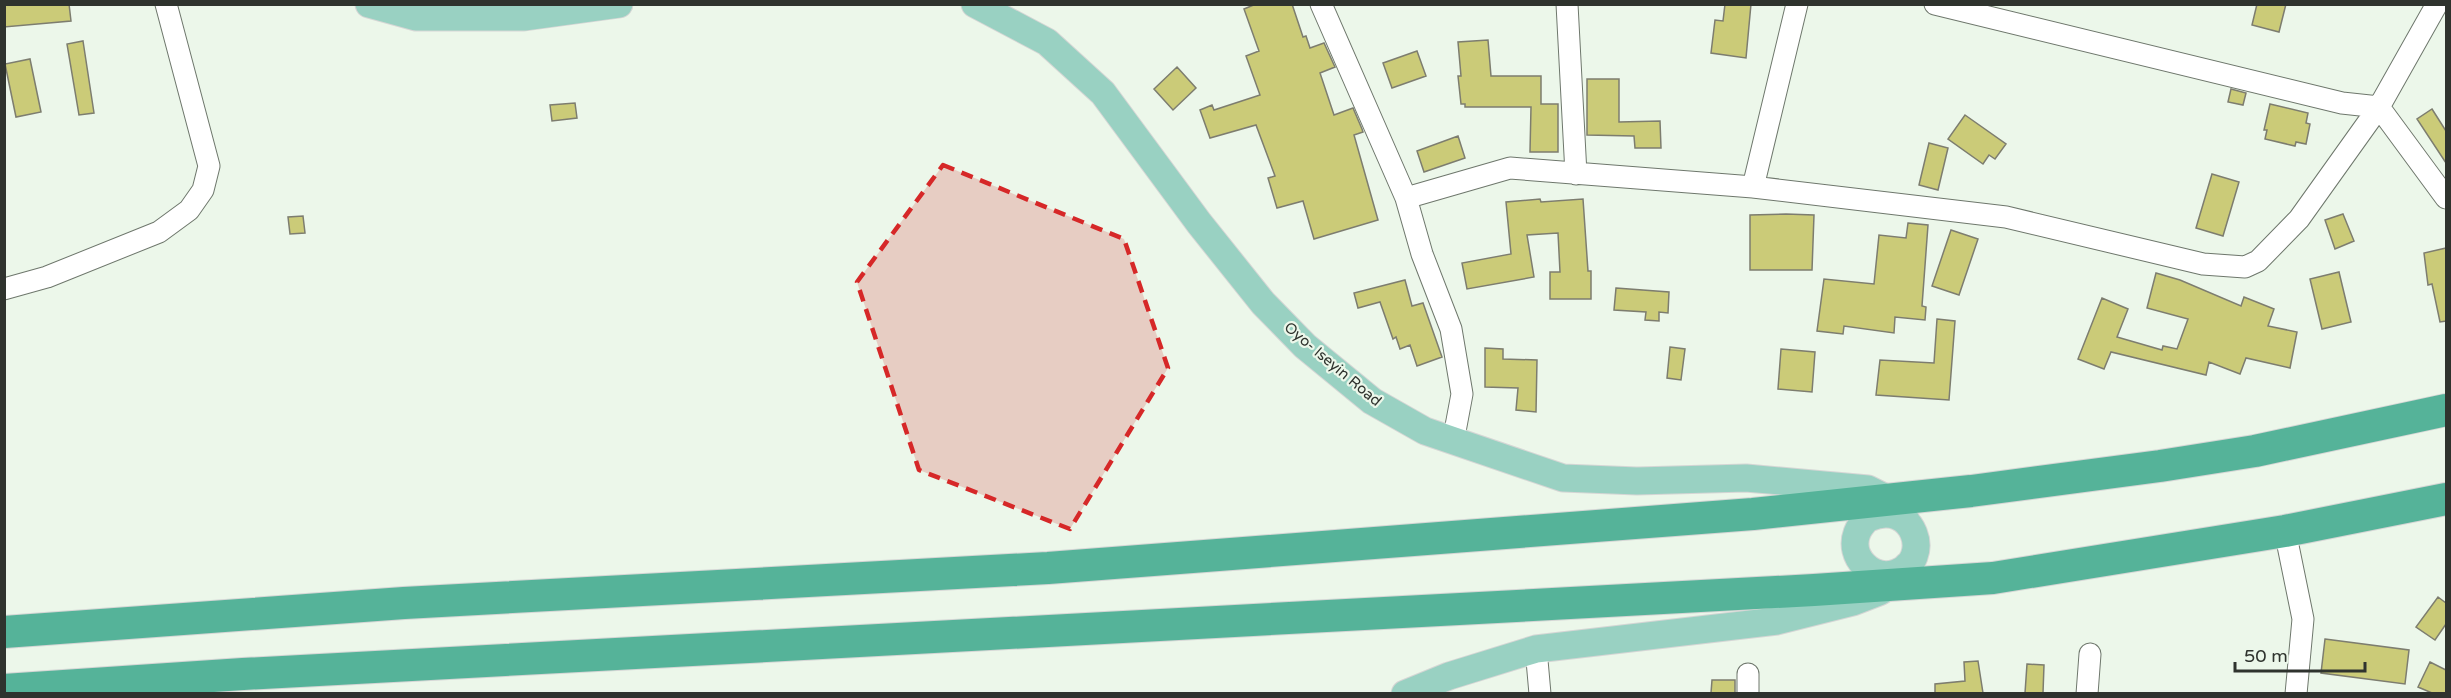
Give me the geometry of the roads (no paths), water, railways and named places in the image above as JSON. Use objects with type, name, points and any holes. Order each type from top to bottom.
[{"type":"highway","points":[[4,632],[404,603],[1048,568],[1753,514],[1841,504],[1880,518],[2160,466],[2255,451],[2446,410]]},
{"type":"highway","points":[[4,690],[243,674],[1814,590],[1877,575],[1993,578],[2284,531],[2446,499]]},
{"type":"main road","points":[[369,4],[416,17],[524,18],[619,4]]},
{"type":"main road","name":"Oyo- Iseyin Road","points":[[975,4],[1047,42],[1103,93],[1199,223],[1256,295],[1305,346],[1372,401],[1425,431],[1563,478],[1637,481],[1746,478],[1868,489],[1880,518]]},
{"type":"main road","points":[[1815,612],[1877,575],[1913,558],[1916,537],[1880,518],[1850,517],[1830,492],[1817,483]]},
{"type":"main road","points":[[1877,575],[1856,552],[1880,518]]},
{"type":"main road","points":[[1405,693],[1449,676],[1536,650],[1777,621],[1815,612],[1853,602],[1877,575]]},
{"type":"street","points":[[4,289],[48,277],[159,232],[189,210],[203,190],[209,166],[166,4]]},
{"type":"street","points":[[1321,4],[1406,198],[1422,254],[1451,329],[1462,394],[1453,442]]},
{"type":"street","points":[[1567,4],[1576,174]]},
{"type":"street","points":[[1753,187],[1797,4]]},
{"type":"street","points":[[1935,4],[2342,103],[2379,107],[2446,198]]},
{"type":"street","points":[[1406,198],[1510,168],[1753,187],[2006,217],[2203,264],[2245,267],[2258,261],[2299,219],[2379,107],[2437,4]]},
{"type":"street","points":[[2284,531],[2303,620],[2296,693]]},
{"type":"street","points":[[1536,650],[1540,693]]},
{"type":"street","points":[[2087,693],[2090,654]]}]
